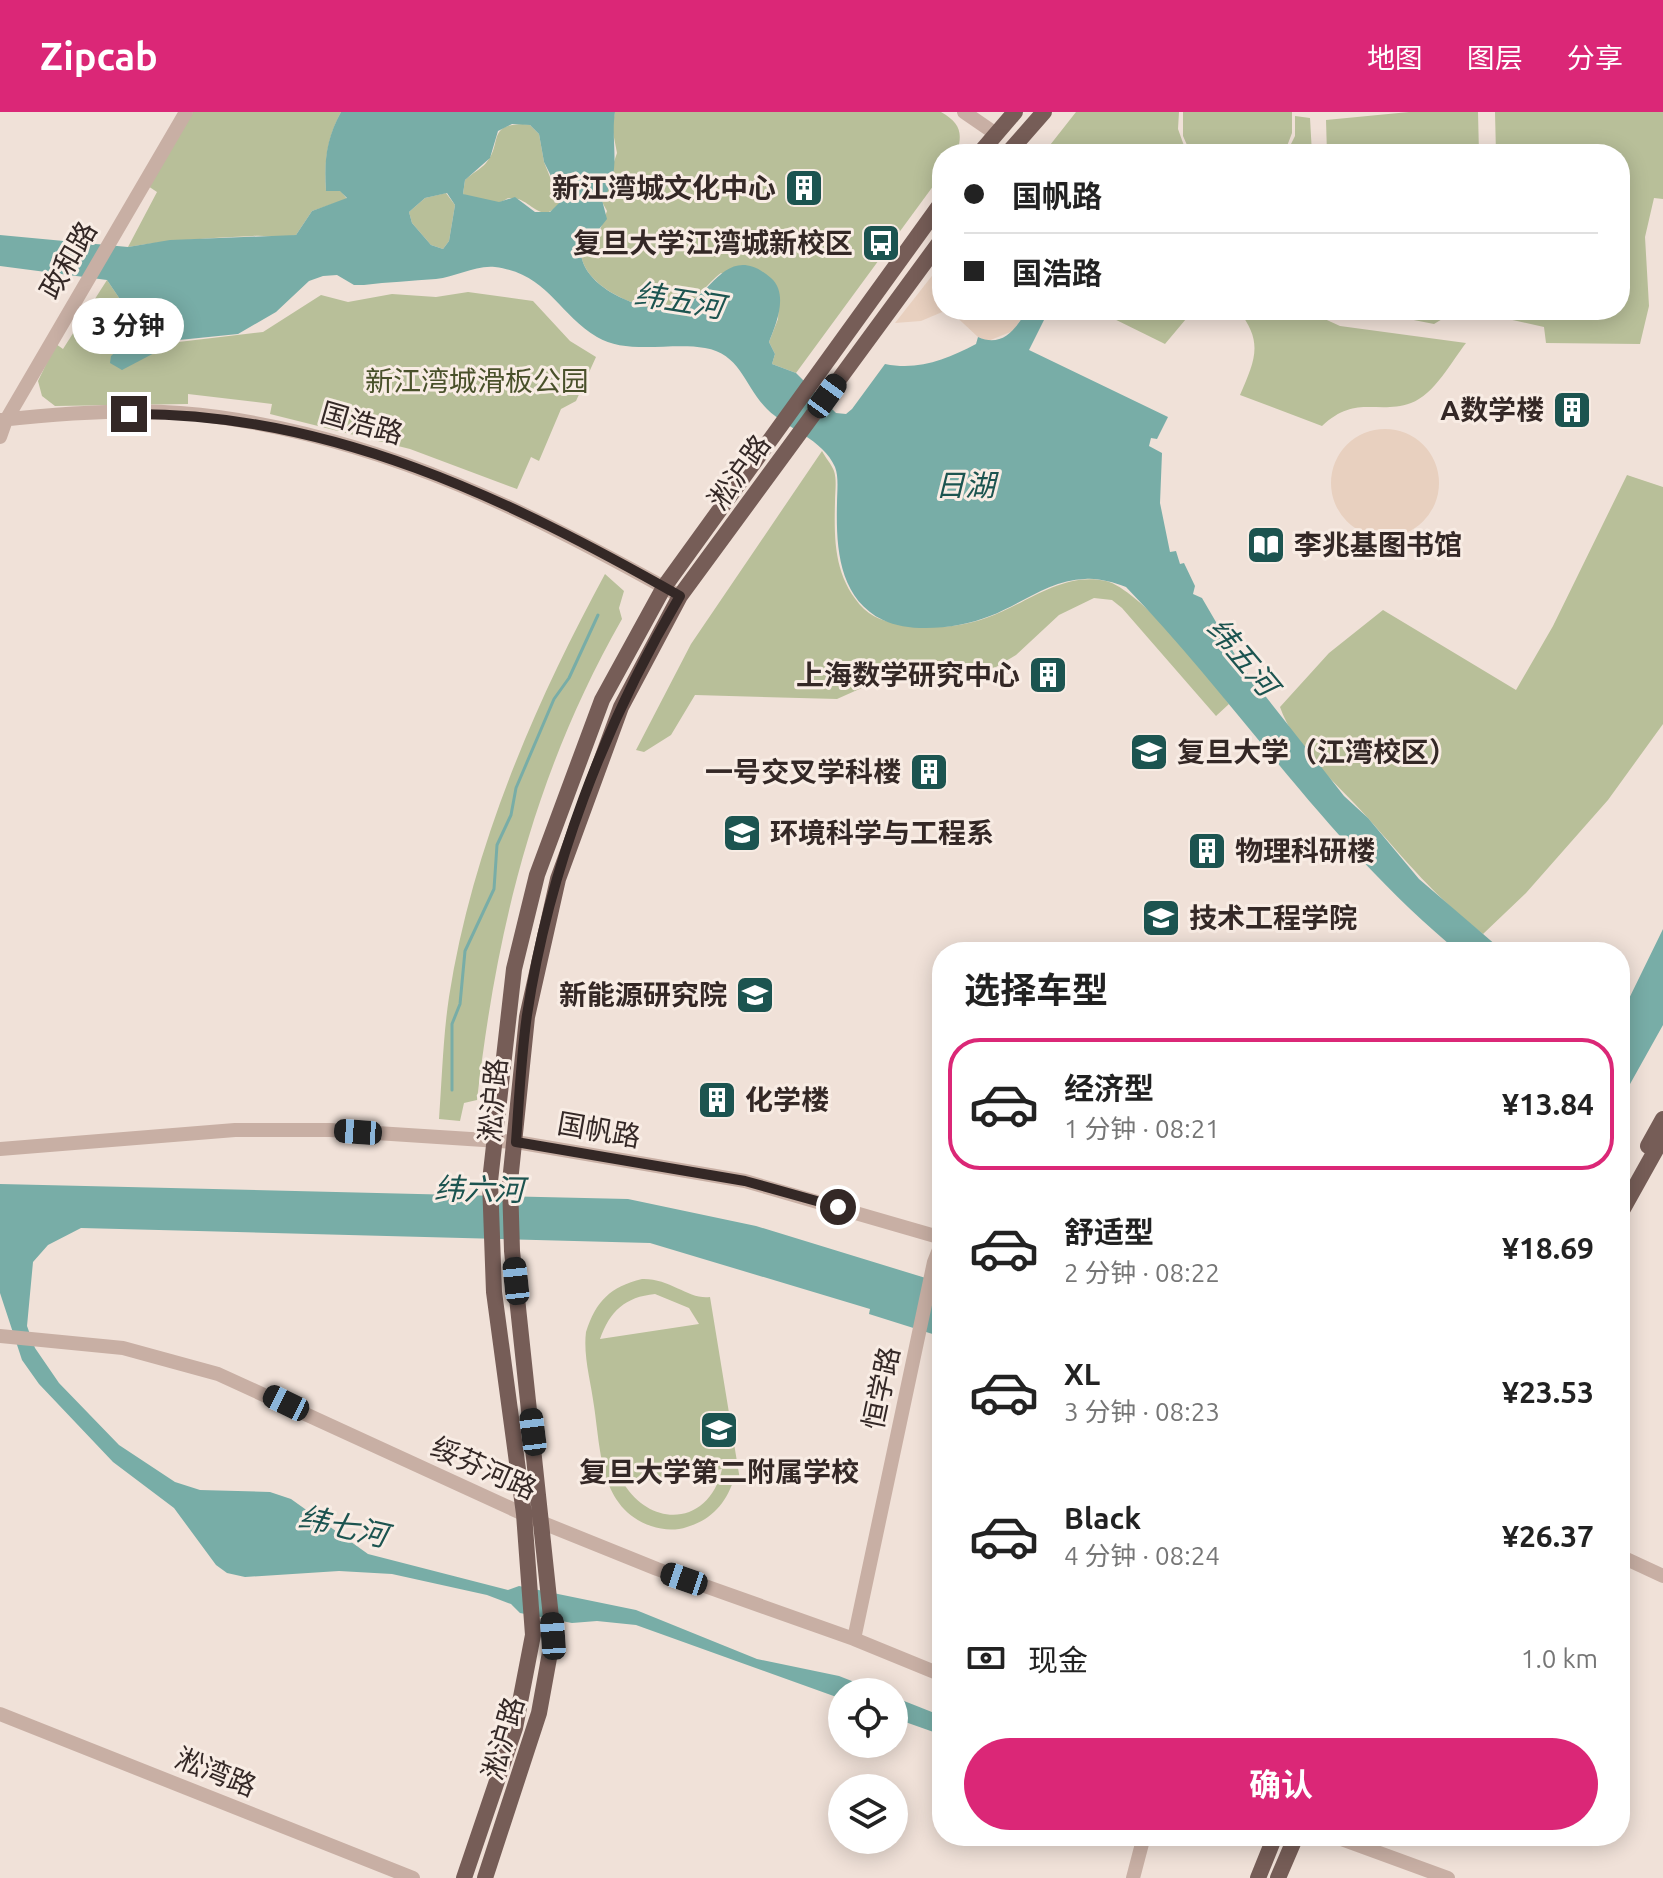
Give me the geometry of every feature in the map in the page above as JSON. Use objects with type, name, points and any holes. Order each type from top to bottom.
[{"type":"main road","points":[[988,144],[1015,112]]},
{"type":"main road","points":[[1015,144],[1044,112]]},
{"type":"main road","points":[[996,134],[1005,144]]},
{"type":"main road","name":"淞沪路","points":[[464,1878],[515,1728],[533,1635],[524,1514],[494,1292],[490,1181],[514,969],[537,875],[602,700],[664,587],[932,216]]},
{"type":"main road","name":"淞沪路","points":[[485,1878],[539,1713],[553,1636],[512,1251],[510,1182],[527,1017],[558,879],[621,707],[680,596],[932,253]]},
{"type":"main road","points":[[1630,1177],[1663,1119]]},
{"type":"main road","points":[[1630,1196],[1663,1137]]},
{"type":"main road","points":[[1258,1878],[1271,1846]]},
{"type":"main road","points":[[1278,1878],[1292,1846]]},
{"type":"street","name":"政和路","points":[[0,437],[3,420],[186,112]]},
{"type":"street","points":[[964,112],[996,134]]},
{"type":"street","name":"国浩路","points":[[3,420],[167,414],[217,416],[303,433],[411,463],[530,514],[680,596]]},
{"type":"street","name":"国帆路","points":[[0,1149],[235,1130],[330,1130],[497,1140],[745,1181],[932,1237]]},
{"type":"street","name":"恒学路","points":[[854,1639],[932,1274]]},
{"type":"street","name":"绥芬河路","points":[[3,1336],[123,1348],[218,1374],[543,1523],[657,1569],[854,1639],[932,1671]]},
{"type":"street","points":[[1630,1561],[1663,1576]]},
{"type":"street","name":"淞湾路","points":[[0,1714],[413,1878]]},
{"type":"street","points":[[1133,1878],[1142,1846]]},
{"type":"street","points":[[1360,1846],[1448,1878]]},
{"type":"green space","points":[[193,112],[341,112],[328,150],[326,191],[340,190],[347,199],[312,211],[296,235],[190,240],[128,247],[157,192],[148,186]]},
{"type":"green space","name":"新江湾城滑板公园","points":[[615,112],[941,112],[956,124],[960,139],[959,144],[932,144],[932,188],[796,373],[772,364],[775,354],[769,342],[778,319],[779,299],[721,273],[683,307],[663,309],[633,303],[592,277],[584,265],[581,252],[600,230],[607,211],[601,200],[617,153],[612,127]]},
{"type":"green space","points":[[1076,112],[1179,112],[1178,129],[1183,144],[1051,144]]},
{"type":"green space","points":[[1183,112],[1292,112],[1292,133],[1288,144],[1187,144],[1183,136]]},
{"type":"green space","points":[[1409,112],[1478,112],[1479,144],[1327,144],[1326,120]]},
{"type":"green space","points":[[1495,112],[1663,112],[1663,199],[1654,198],[1645,237],[1649,306],[1640,344],[1546,343],[1544,327],[1512,320],[1630,320],[1630,144],[1496,144]]},
{"type":"green space","points":[[1295,116],[1310,118],[1311,144],[1291,144],[1295,136]]},
{"type":"green space","points":[[511,125],[530,125],[539,134],[544,162],[560,202],[554,209],[542,212],[519,199],[491,202],[463,194],[465,180],[486,163],[500,132]]},
{"type":"green space","points":[[446,193],[455,205],[449,241],[443,249],[431,245],[412,223],[409,212],[425,198]]},
{"type":"green space","name":"新江湾城滑板公园","points":[[107,280],[132,317],[132,337],[170,343],[263,332],[321,295],[348,302],[392,294],[436,297],[468,292],[533,301],[570,341],[596,357],[576,401],[561,409],[539,461],[531,457],[517,489],[410,449],[270,414],[272,404],[188,394],[188,404],[55,406],[42,396],[38,381],[56,344],[63,349]]},
{"type":"green space","points":[[1116,320],[1185,320],[1165,344]]},
{"type":"green space","points":[[1327,320],[1340,326],[1466,343],[1435,385],[1419,399],[1399,406],[1345,411],[1322,426],[1240,395],[1254,351],[1246,321]]},
{"type":"green space","points":[[1414,320],[1441,320],[1434,324]]},
{"type":"green space","points":[[822,451],[835,475],[835,531],[841,572],[854,597],[874,616],[919,626],[957,625],[1001,612],[1059,585],[1090,579],[1106,581],[1120,587],[1154,616],[1190,654],[1229,704],[1216,716],[1122,608],[1112,600],[1094,598],[1059,615],[1016,655],[996,667],[973,672],[893,674],[837,699],[695,695],[671,735],[644,752],[636,750],[691,644]]},
{"type":"green space","points":[[1627,475],[1663,487],[1663,724],[1608,800],[1526,893],[1483,934],[1435,892],[1306,752],[1280,707],[1329,653],[1383,610],[1516,690],[1553,626]]},
{"type":"green space","points":[[605,574],[624,591],[619,608],[622,619],[565,734],[524,852],[496,973],[477,1100],[464,1103],[460,1121],[439,1119],[449,997],[473,887],[509,779],[531,726]]},
{"type":"green space","points":[[642,1279],[710,1297],[740,1480],[733,1482],[726,1497],[710,1515],[682,1528],[660,1528],[634,1518],[612,1492],[602,1459],[586,1360],[586,1332],[594,1312],[613,1291]],"holes":[[[655,1294],[689,1308],[699,1324],[600,1339],[620,1307],[635,1298]],[[722,1469],[716,1487],[706,1501],[693,1510],[679,1514],[650,1509],[636,1499],[624,1484]]]},
{"type":"shaded area","points":[[932,276],[932,316],[921,321],[895,323]]},
{"type":"shaded area","points":[[960,320],[1020,320],[1013,331],[988,341],[978,337]]},
{"type":"shaded area","points":[[1385,429],[1406,433],[1423,445],[1435,462],[1439,483],[1435,504],[1423,521],[1406,533],[1385,537],[1364,533],[1347,521],[1335,504],[1331,483],[1335,462],[1347,445],[1364,433]]},
{"type":"water","name":"日湖","points":[[341,112],[615,112],[614,168],[602,200],[607,219],[581,252],[584,265],[592,277],[604,288],[634,303],[665,309],[690,303],[730,268],[742,265],[755,268],[771,278],[779,292],[779,309],[769,342],[775,354],[772,364],[796,373],[836,413],[846,414],[852,409],[885,364],[921,365],[943,359],[976,344],[978,337],[994,340],[1007,335],[1021,320],[1044,320],[1029,350],[1168,417],[1157,439],[1151,438],[1149,446],[1162,453],[1160,503],[1170,552],[1176,551],[1180,564],[1184,563],[1195,586],[1193,594],[1202,598],[1241,665],[1344,796],[1368,818],[1419,879],[1492,942],[1448,942],[1412,911],[1327,822],[1208,679],[1126,587],[1095,579],[1072,580],[978,620],[936,628],[895,624],[868,610],[848,585],[839,553],[835,467],[822,449],[767,409],[741,372],[717,351],[692,347],[635,347],[609,342],[583,327],[528,278],[513,271],[488,267],[436,279],[364,285],[354,285],[337,275],[323,276],[309,281],[276,312],[238,334],[179,340],[122,370],[110,363],[111,356],[132,337],[132,317],[107,280],[0,266],[0,235],[128,247],[170,240],[296,235],[312,211],[347,198],[340,191],[326,191],[325,170],[332,132]],"holes":[[[512,124],[530,125],[539,134],[544,162],[559,192],[560,202],[550,212],[535,212],[515,197],[499,202],[463,194],[465,180],[490,158],[498,131]],[[447,193],[455,205],[449,241],[443,249],[431,245],[412,223],[409,212],[425,198]]]},
{"type":"water","points":[[1663,929],[1663,1025],[1630,1084],[1630,997]]},
{"type":"water","points":[[0,1184],[628,1199],[756,1226],[932,1280],[932,1334],[869,1314],[870,1309],[650,1243],[81,1228],[48,1245],[33,1262],[27,1326],[35,1348],[59,1383],[119,1445],[175,1482],[200,1490],[270,1492],[291,1499],[368,1554],[508,1590],[519,1586],[636,1610],[757,1659],[844,1678],[828,1678],[828,1694],[636,1625],[597,1621],[572,1623],[520,1613],[511,1604],[487,1595],[392,1574],[339,1571],[245,1577],[227,1573],[216,1565],[174,1508],[113,1462],[39,1384],[22,1360],[0,1293]]},
{"type":"water","points":[[908,1703],[932,1712],[932,1731],[908,1723]]},
{"type":"waterway","points":[[452,1090],[452,1024],[460,1004],[465,951],[494,889],[497,845],[511,815],[516,788],[554,699],[569,678],[598,615]]},
{"type":"place","name":"新江湾城文化中心","points":[[804,188]]},
{"type":"place","name":"复旦大学江湾城新校区","points":[[881,243]]},
{"type":"place","name":"A数学楼","points":[[1572,410]]},
{"type":"place","name":"李兆基图书馆","points":[[1266,545]]},
{"type":"place","name":"上海数学研究中心","points":[[1048,675]]},
{"type":"place","name":"复旦大学（江湾校区）","points":[[1149,752]]},
{"type":"place","name":"一号交叉学科楼","points":[[929,772]]},
{"type":"place","name":"环境科学与工程系","points":[[742,833]]},
{"type":"place","name":"物理科研楼","points":[[1207,851]]},
{"type":"place","name":"技术工程学院","points":[[1161,918]]},
{"type":"place","name":"新能源研究院","points":[[755,995]]},
{"type":"place","name":"化学楼","points":[[717,1100]]},
{"type":"place","name":"复旦大学第二附属学校","points":[[719,1430]]},
{"type":"route","points":[[129,414],[217,416],[303,433],[411,463],[530,514],[680,596],[656,635],[621,707],[587,792],[558,879],[527,1017],[516,1142],[745,1181],[838,1207]]},
{"type":"water label","name":"纬五河","points":[[679,301]]},
{"type":"water label","name":"纬五河","points":[[1242,657]]},
{"type":"water label","name":"纬六河","points":[[479,1190]]},
{"type":"water label","name":"纬七河","points":[[343,1527]]}]
